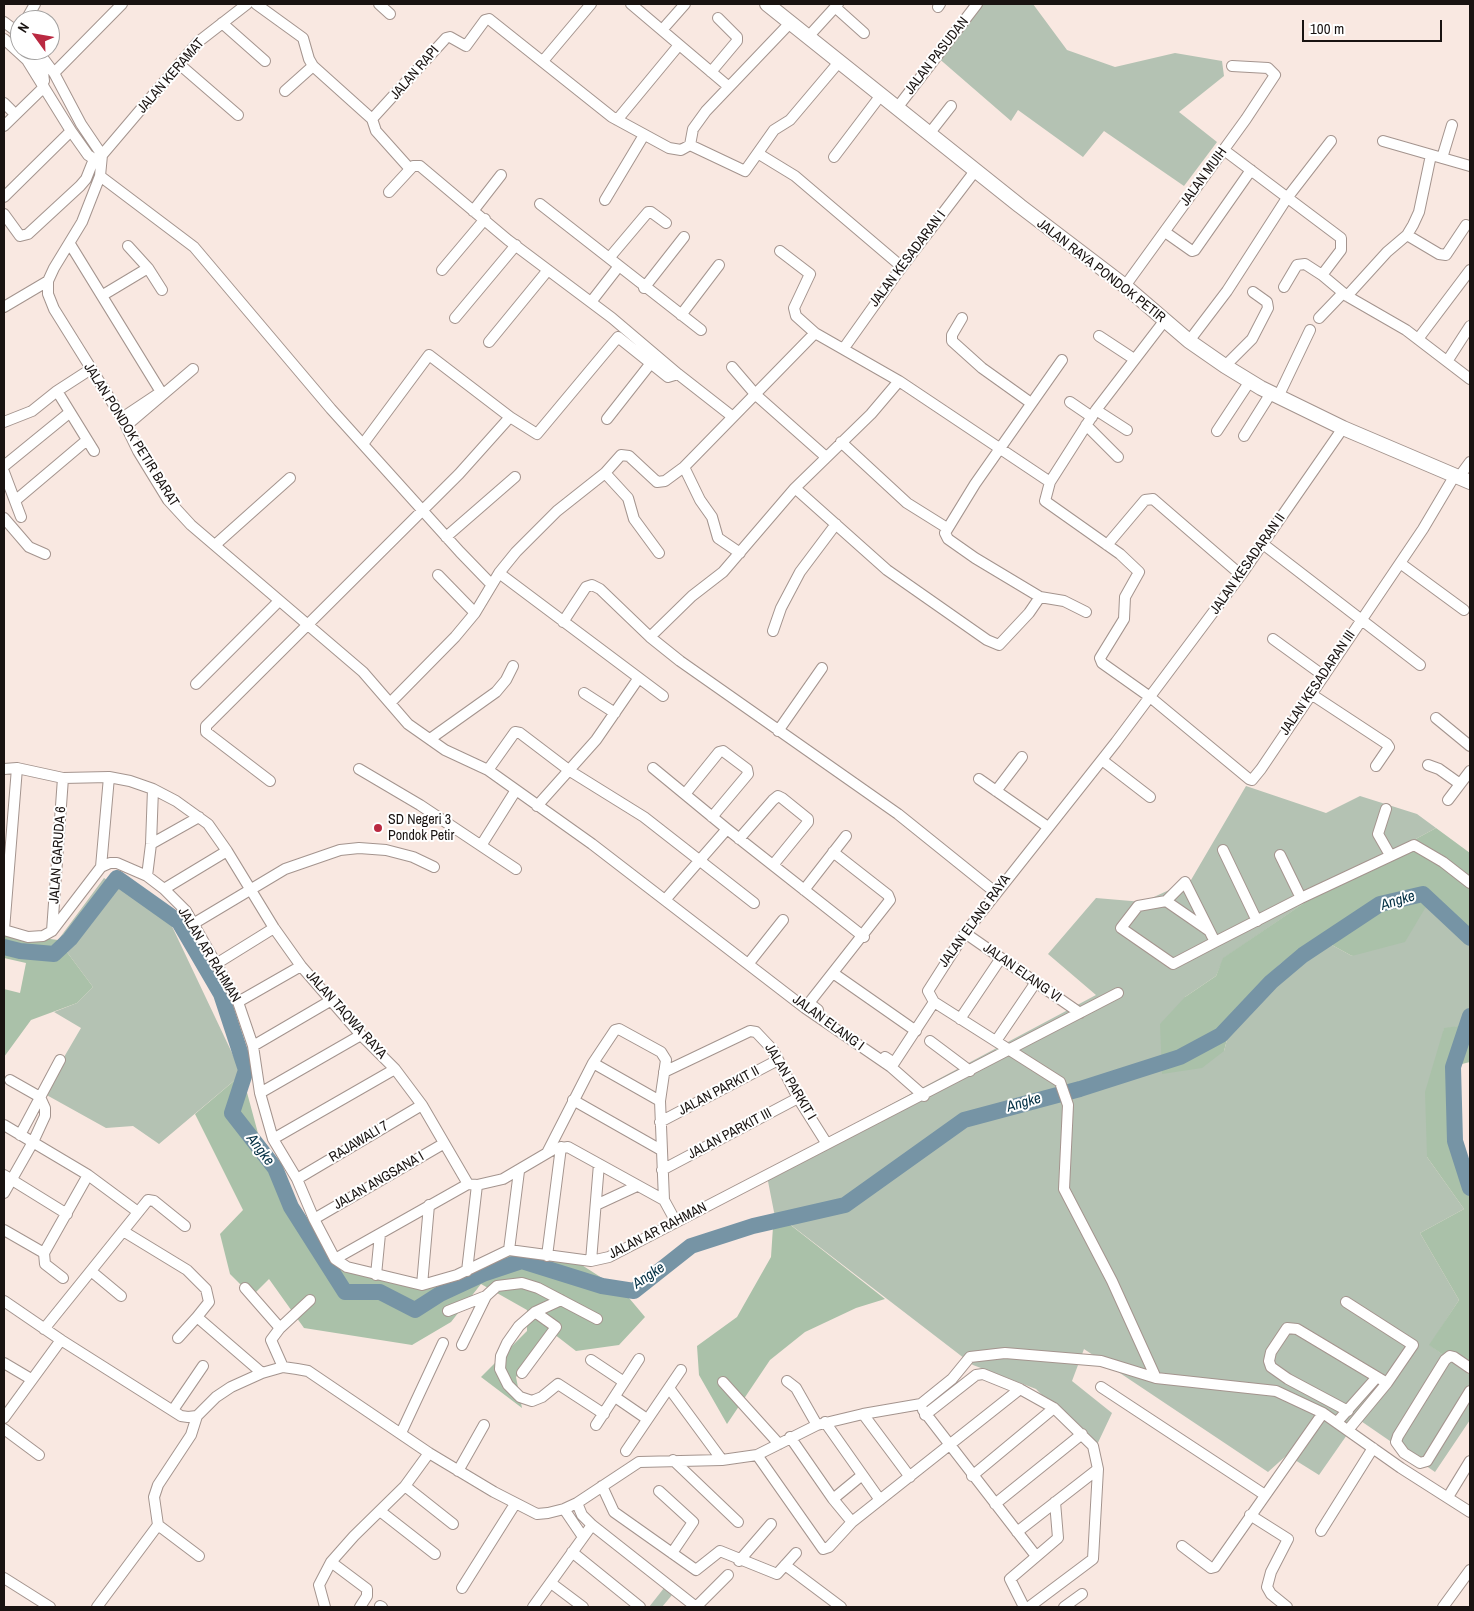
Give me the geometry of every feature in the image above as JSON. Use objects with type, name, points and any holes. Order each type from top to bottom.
[{"type":"main road","name":"JALAN RAYA PONDOK PETIR","points":[[767,4],[975,171],[1125,286],[1189,341],[1225,366],[1274,395],[1343,428],[1462,478]]},
{"type":"street","points":[[54,72],[122,4]]},
{"type":"street","name":"JALAN KERAMAT","points":[[4,214],[20,236],[28,234],[80,186],[98,157],[198,42],[247,4]]},
{"type":"street","points":[[256,4],[303,38],[308,58],[313,66],[372,119],[376,131],[410,169]]},
{"type":"street","points":[[380,4],[390,14]]},
{"type":"street","points":[[543,61],[591,4]]},
{"type":"street","points":[[631,4],[729,87]]},
{"type":"street","points":[[662,30],[685,4]]},
{"type":"street","name":"JALAN PASUDAN","points":[[896,108],[944,50],[977,4]]},
{"type":"street","points":[[808,37],[836,6],[864,33]]},
{"type":"street","points":[[712,72],[737,41],[737,36],[718,18]]},
{"type":"street","name":"JALAN RAPI","points":[[372,119],[446,38],[450,37],[466,46],[487,19],[617,120],[644,135],[678,150],[686,149],[690,145]]},
{"type":"street","points":[[222,23],[265,61]]},
{"type":"street","points":[[790,23],[698,121],[693,129],[690,145],[745,170],[759,154],[774,130],[790,120],[839,62]]},
{"type":"street","points":[[4,38],[26,60],[70,131],[88,155],[98,157]]},
{"type":"street","points":[[617,120],[679,45]]},
{"type":"street","points":[[37,60],[43,72],[44,87]]},
{"type":"street","points":[[4,307],[48,280],[82,222],[100,176],[98,157],[54,72],[45,60]]},
{"type":"street","points":[[179,64],[238,116]]},
{"type":"street","points":[[285,91],[313,66]]},
{"type":"street","name":"JALAN MUIH","points":[[1125,286],[1274,78],[1274,72],[1268,68],[1232,66]]},
{"type":"street","points":[[4,126],[44,87]]},
{"type":"street","points":[[834,158],[881,95]]},
{"type":"street","points":[[4,103],[15,114]]},
{"type":"street","points":[[929,134],[951,106]]},
{"type":"street","points":[[1442,158],[1452,125]]},
{"type":"street","points":[[4,197],[70,131]]},
{"type":"street","points":[[604,200],[644,135]]},
{"type":"street","points":[[1189,341],[1227,291],[1288,198],[1331,141]]},
{"type":"street","points":[[1383,141],[1470,166]]},
{"type":"street","points":[[1224,150],[1341,238],[1342,250],[1322,275]]},
{"type":"street","points":[[759,154],[795,176],[902,267]]},
{"type":"street","points":[[1319,318],[1407,235],[1417,219],[1431,155]]},
{"type":"street","points":[[389,192],[410,169],[416,164],[420,166],[516,245],[591,302],[678,374],[734,417]]},
{"type":"street","points":[[1164,232],[1192,251],[1195,250],[1251,170]]},
{"type":"street","name":"JALAN KESADARAN I","points":[[844,348],[902,267],[975,171]]},
{"type":"street","points":[[473,210],[501,175]]},
{"type":"street","points":[[100,176],[194,246],[270,338],[363,444],[446,537],[492,584]]},
{"type":"street","points":[[540,204],[610,258],[644,288],[701,330]]},
{"type":"street","points":[[610,258],[648,212],[651,212],[666,223]]},
{"type":"street","points":[[442,270],[485,219]]},
{"type":"street","points":[[1407,235],[1439,254],[1446,255],[1466,225]]},
{"type":"street","points":[[644,288],[684,237]]},
{"type":"street","points":[[70,244],[161,392],[124,422]]},
{"type":"street","points":[[455,318],[516,245]]},
{"type":"street","points":[[128,246],[148,268],[162,290]]},
{"type":"street","points":[[780,251],[810,274],[794,312],[815,332],[899,382],[1050,482]]},
{"type":"street","points":[[1284,287],[1295,268],[1301,263],[1322,275],[1345,295],[1394,322],[1418,338],[1470,379]]},
{"type":"street","points":[[681,315],[719,265]]},
{"type":"street","points":[[591,302],[619,266]]},
{"type":"street","points":[[103,295],[148,268]]},
{"type":"street","points":[[489,342],[548,270]]},
{"type":"street","points":[[1418,338],[1470,270]]},
{"type":"street","name":"JALAN PONDOK PETIR BARAT","points":[[48,280],[48,294],[54,309],[124,422],[168,500],[215,545],[362,672],[391,702],[408,724],[445,750],[488,770],[537,806]]},
{"type":"street","points":[[1225,366],[1252,339],[1268,308],[1267,302],[1253,292]]},
{"type":"street","points":[[962,318],[952,335],[952,341],[982,368],[1030,403]]},
{"type":"street","points":[[1150,697],[1101,661],[1124,619],[1125,597],[1139,573],[1138,569],[1107,545],[1047,504],[1045,498],[1050,482],[1091,417],[1165,320]]},
{"type":"street","points":[[1448,360],[1470,326]]},
{"type":"street","points":[[1244,436],[1274,395],[1310,330]]},
{"type":"street","points":[[391,702],[455,637],[475,613],[498,573],[557,511],[605,473],[623,454],[629,456],[657,482],[665,481],[684,467],[756,395],[815,332]]},
{"type":"street","points":[[1099,336],[1134,359]]},
{"type":"street","points":[[363,444],[428,355],[534,434],[537,434],[618,337],[668,377],[678,374]]},
{"type":"street","points":[[1062,360],[1030,403],[945,533],[948,539],[1040,597],[1064,601],[1086,612]]},
{"type":"street","points":[[607,418],[651,363]]},
{"type":"street","points":[[732,367],[756,395],[826,457]]},
{"type":"street","points":[[4,422],[32,411],[57,391],[91,369]]},
{"type":"street","points":[[124,422],[194,369]]},
{"type":"street","points":[[650,638],[692,596],[723,572],[795,488],[871,414],[899,382]]},
{"type":"street","points":[[1217,431],[1250,382]]},
{"type":"street","points":[[57,391],[94,452]]},
{"type":"street","points":[[1070,402],[1091,417],[1127,430]]},
{"type":"street","points":[[4,466],[70,412]]},
{"type":"street","points":[[270,782],[206,732],[206,726],[308,627],[459,474],[510,417]]},
{"type":"street","points":[[1091,417],[1118,458]]},
{"type":"street","name":"JALAN KESADARAN II","points":[[1150,697],[1241,576],[1343,428]]},
{"type":"street","points":[[16,500],[87,440]]},
{"type":"street","points":[[841,442],[907,503],[947,528]]},
{"type":"street","name":"JALAN KESADARAN III","points":[[1150,697],[1244,776],[1252,780],[1361,619],[1462,478],[1470,462]]},
{"type":"street","points":[[684,467],[700,500],[712,517],[718,538],[740,553]]},
{"type":"street","points":[[4,472],[21,517]]},
{"type":"street","points":[[605,473],[628,498],[634,519],[659,552]]},
{"type":"street","points":[[446,537],[515,477]]},
{"type":"street","points":[[215,545],[290,478]]},
{"type":"street","points":[[795,488],[887,570],[995,645],[1002,642],[1014,630],[1040,597]]},
{"type":"street","points":[[1107,545],[1145,500],[1153,500],[1241,576]]},
{"type":"street","points":[[4,518],[28,547],[45,554]]},
{"type":"street","points":[[773,631],[781,608],[793,584],[836,524]]},
{"type":"street","points":[[1263,544],[1420,665]]},
{"type":"street","points":[[1400,563],[1464,610]]},
{"type":"street","points":[[498,573],[663,696]]},
{"type":"street","points":[[438,575],[475,613]]},
{"type":"street","points":[[563,622],[586,587],[592,585],[607,594],[650,638],[778,732],[898,814],[995,892]]},
{"type":"street","points":[[196,684],[279,601]]},
{"type":"street","points":[[1274,639],[1324,676]]},
{"type":"street","points":[[430,739],[496,692],[506,680],[513,666]]},
{"type":"street","points":[[778,732],[822,668]]},
{"type":"street","points":[[537,806],[570,771],[615,714],[638,679]]},
{"type":"street","points":[[584,693],[615,714]]},
{"type":"street","points":[[1311,694],[1388,744],[1389,747],[1376,766]]},
{"type":"street","name":"JALAN ELANG RAYA","points":[[934,1002],[928,991],[965,933],[995,892],[1048,828],[1150,697]]},
{"type":"street","points":[[1436,718],[1470,746]]},
{"type":"street","points":[[488,770],[515,732],[518,732],[570,771],[644,817],[699,862],[754,903]]},
{"type":"street","points":[[685,794],[719,752],[723,751],[748,768],[748,774],[712,817]]},
{"type":"street","points":[[996,791],[1022,757]]},
{"type":"street","points":[[1102,760],[1150,797]]},
{"type":"street","points":[[1428,765],[1439,769],[1460,784]]},
{"type":"street","points":[[17,768],[4,930],[28,937],[43,936],[52,932],[101,867],[109,777]]},
{"type":"street","name":"JALAN TAQWA RAYA","points":[[4,769],[17,768],[63,778],[109,777],[130,781],[153,789],[200,817],[208,824],[227,851],[274,928],[301,966],[361,1035],[396,1069],[422,1105],[443,1144],[473,1185]]},
{"type":"street","points":[[652,768],[726,829],[864,937]]},
{"type":"street","points":[[360,769],[482,844],[516,869]]},
{"type":"street","points":[[1448,800],[1470,771]]},
{"type":"street","name":"JALAN GARUDA 6","points":[[52,932],[63,778]]},
{"type":"street","points":[[979,779],[1048,828]]},
{"type":"street","points":[[147,876],[151,844],[153,789]]},
{"type":"street","points":[[482,844],[516,790]]},
{"type":"street","points":[[739,839],[773,800],[778,796],[782,798],[808,819],[808,822],[773,865]]},
{"type":"street","name":"JALAN ELANG I","points":[[537,806],[732,950],[805,1008],[891,1068],[924,1096]]},
{"type":"street","points":[[1386,810],[1378,834],[1390,855]]},
{"type":"street","points":[[151,844],[200,817]]},
{"type":"street","points":[[665,900],[726,829]]},
{"type":"street","points":[[804,890],[846,836]]},
{"type":"street","points":[[1215,942],[1185,882],[1166,901],[1138,906],[1121,928],[1172,964],[1257,921],[1301,898],[1414,845],[1443,862],[1470,883]]},
{"type":"street","points":[[193,924],[250,888],[285,869],[340,850],[360,848],[386,850],[414,857],[434,867]]},
{"type":"street","points":[[1223,850],[1257,921]]},
{"type":"street","points":[[164,889],[227,851]]},
{"type":"street","points":[[833,852],[890,897],[889,905],[809,1004],[894,1063],[934,1002],[1055,1077],[1064,1088],[1068,1105],[1064,1189],[1112,1281],[1156,1378]]},
{"type":"street","points":[[1280,855],[1301,898]]},
{"type":"street","name":"JALAN AR RAHMAN","points":[[101,867],[110,863],[118,863],[147,876],[164,889],[186,912],[238,1002],[253,1046],[260,1093],[273,1139],[297,1179],[314,1219],[335,1259]]},
{"type":"street","points":[[1166,901],[1210,932]]},
{"type":"street","points":[[749,963],[783,920]]},
{"type":"street","points":[[216,964],[274,928]]},
{"type":"street","name":"JALAN ELANG VI","points":[[965,933],[1080,1013]]},
{"type":"street","points":[[960,1019],[1001,958]]},
{"type":"street","points":[[238,1002],[301,966]]},
{"type":"street","points":[[833,973],[916,1031]]},
{"type":"street","points":[[996,1041],[1036,982]]},
{"type":"street","points":[[924,1096],[1118,993]]},
{"type":"street","points":[[253,1046],[330,1001]]},
{"type":"street","points":[[547,1153],[593,1063],[615,1030],[619,1029],[664,1055],[666,1060],[660,1101],[660,1149],[664,1200],[676,1222]]},
{"type":"street","name":"JALAN PARKIT I","points":[[664,1072],[750,1030],[762,1036],[827,1144]]},
{"type":"street","points":[[260,1093],[361,1035]]},
{"type":"street","points":[[930,1041],[970,1071]]},
{"type":"street","points":[[20,1134],[60,1060]]},
{"type":"street","name":"JALAN PARKIT II","points":[[660,1122],[778,1060]]},
{"type":"street","points":[[593,1063],[660,1101]]},
{"type":"street","points":[[273,1139],[396,1069]]},
{"type":"street","points":[[4,1193],[8,1178],[33,1142],[45,1116],[45,1108],[40,1097],[10,1080]]},
{"type":"street","name":"JALAN AR RAHMAN","points":[[509,1250],[591,1261],[601,1260],[924,1096]]},
{"type":"street","name":"JALAN PARKIT III","points":[[662,1170],[798,1098]]},
{"type":"street","points":[[573,1100],[660,1149]]},
{"type":"street","name":"RAJAWALI 7","points":[[297,1179],[422,1105]]},
{"type":"street","points":[[4,1125],[88,1175],[138,1212]]},
{"type":"street","name":"JALAN ANGSANA I","points":[[314,1219],[443,1144]]},
{"type":"street","points":[[335,1259],[429,1205],[473,1185],[503,1179],[560,1147],[568,1147],[664,1200]]},
{"type":"street","points":[[546,1256],[560,1147]]},
{"type":"street","points":[[591,1261],[600,1164]]},
{"type":"street","points":[[335,1259],[347,1266],[376,1275],[422,1285],[468,1271],[509,1250],[519,1171]]},
{"type":"street","points":[[63,1278],[44,1264],[44,1253],[88,1175]]},
{"type":"street","points":[[8,1178],[67,1214]]},
{"type":"street","points":[[468,1271],[473,1185]]},
{"type":"street","points":[[596,1205],[637,1186]]},
{"type":"street","points":[[44,1329],[148,1200],[152,1200],[185,1226]]},
{"type":"street","points":[[422,1285],[429,1205]]},
{"type":"street","points":[[4,1230],[44,1253]]},
{"type":"street","points":[[123,1231],[187,1270],[206,1289],[209,1302],[178,1338]]},
{"type":"street","points":[[376,1275],[380,1234]]},
{"type":"street","points":[[91,1271],[121,1296]]},
{"type":"street","points":[[448,1311],[486,1296],[497,1286],[522,1283],[561,1300],[597,1319]]},
{"type":"street","points":[[245,1288],[280,1328]]},
{"type":"street","points":[[462,1345],[486,1296]]},
{"type":"street","points":[[283,1367],[271,1345],[271,1340],[280,1328],[310,1300]]},
{"type":"street","points":[[561,1300],[535,1312],[519,1326],[507,1342],[501,1356],[500,1369],[508,1385],[520,1397],[532,1401],[542,1397],[558,1384],[604,1414]]},
{"type":"street","points":[[4,1301],[60,1340],[173,1410],[188,1417],[197,1416]]},
{"type":"street","points":[[1346,1302],[1412,1343],[1413,1348],[1348,1430]]},
{"type":"street","points":[[522,1374],[556,1327],[535,1312]]},
{"type":"street","points":[[197,1317],[262,1373]]},
{"type":"street","points":[[1348,1411],[1288,1379],[1271,1367],[1269,1361],[1271,1352],[1285,1329],[1290,1327],[1297,1329],[1387,1383]]},
{"type":"street","points":[[4,1418],[60,1340]]},
{"type":"street","points":[[401,1433],[443,1343]]},
{"type":"street","points":[[199,1556],[158,1525],[154,1497],[156,1491],[191,1435],[197,1416],[216,1397],[262,1373],[283,1367],[308,1371],[429,1453],[515,1504],[537,1514],[564,1509],[639,1462],[722,1460],[757,1454],[821,1424],[863,1414],[921,1404],[952,1380],[970,1357],[1005,1352],[1101,1361],[1156,1378],[1276,1391],[1323,1413],[1470,1512]]},
{"type":"street","points":[[1470,1368],[1454,1357],[1450,1356],[1445,1360],[1398,1436],[1396,1442],[1404,1453],[1420,1463],[1427,1461],[1470,1391]]},
{"type":"street","points":[[596,1425],[639,1359]]},
{"type":"street","points":[[591,1360],[624,1382]]},
{"type":"street","points":[[4,1363],[31,1379]]},
{"type":"street","points":[[173,1410],[203,1366]]},
{"type":"street","points":[[626,1450],[681,1370]]},
{"type":"street","points":[[925,1414],[978,1374],[1020,1389],[1054,1408],[1093,1446],[1098,1469],[1093,1559],[1029,1607]]},
{"type":"street","points":[[1336,1422],[1378,1377]]},
{"type":"street","points":[[787,1381],[796,1388],[821,1424],[880,1500]]},
{"type":"street","points":[[723,1382],[778,1444]]},
{"type":"street","points":[[1101,1387],[1265,1495]]},
{"type":"street","points":[[669,1388],[722,1460]]},
{"type":"street","points":[[757,1454],[823,1549],[828,1547],[852,1522],[1020,1389]]},
{"type":"street","points":[[615,1397],[647,1419]]},
{"type":"street","points":[[921,1404],[925,1414],[949,1446],[1036,1556]]},
{"type":"street","points":[[972,1476],[1054,1408]]},
{"type":"street","points":[[1182,1546],[1212,1568],[1323,1413]]},
{"type":"street","points":[[863,1414],[910,1477]]},
{"type":"street","points":[[458,1471],[484,1425]]},
{"type":"street","points":[[4,1429],[39,1455]]},
{"type":"street","points":[[995,1504],[1082,1434]]},
{"type":"street","points":[[790,1437],[832,1499],[852,1522]]},
{"type":"street","points":[[1321,1531],[1374,1448]]},
{"type":"street","points":[[325,1607],[319,1585],[331,1562],[404,1486],[429,1453]]},
{"type":"street","points":[[673,1460],[738,1522]]},
{"type":"street","points":[[1448,1497],[1470,1461]]},
{"type":"street","points":[[1017,1532],[1098,1469]]},
{"type":"street","points":[[832,1499],[862,1476]]},
{"type":"street","points":[[404,1486],[453,1524]]},
{"type":"street","points":[[602,1486],[614,1512],[696,1570],[717,1552],[777,1574],[796,1553]]},
{"type":"street","points":[[659,1492],[693,1522],[672,1553]]},
{"type":"street","points":[[576,1502],[582,1515],[592,1525],[696,1607],[728,1575]]},
{"type":"street","points":[[1024,1607],[1010,1579],[1058,1538],[1055,1502]]},
{"type":"street","points":[[462,1588],[515,1504]]},
{"type":"street","points":[[564,1509],[583,1537]]},
{"type":"street","points":[[380,1511],[436,1554]]},
{"type":"street","points":[[1250,1515],[1288,1539],[1271,1572],[1267,1587],[1271,1594],[1287,1607]]},
{"type":"street","points":[[739,1560],[771,1524]]},
{"type":"street","points":[[96,1607],[158,1525]]},
{"type":"street","points":[[533,1607],[592,1525]]},
{"type":"street","points":[[572,1552],[640,1607]]},
{"type":"street","points":[[331,1562],[367,1589],[368,1596],[360,1607]]},
{"type":"street","points":[[785,1565],[841,1607]]},
{"type":"street","points":[[1443,1607],[1470,1570]]},
{"type":"street","points":[[4,1578],[50,1607]]},
{"type":"street","points":[[551,1583],[583,1607]]},
{"type":"street","points":[[1064,1607],[1082,1594]]},
{"type":"green space","points":[[974,4],[1033,4],[1067,50],[1115,67],[1175,53],[1222,61],[1224,76],[1179,112],[1217,142],[1184,186],[1104,131],[1083,157],[1018,110],[1011,121],[936,56]]},
{"type":"green space","points":[[1246,786],[1326,813],[1360,796],[1417,814],[1436,828],[1329,886],[1224,958],[1216,976],[1185,997],[1224,1051],[1235,1009],[1280,964],[1319,938],[1352,956],[1426,905],[1470,934],[1470,1005],[1465,1025],[1444,1029],[1427,1157],[1464,1209],[1420,1233],[1459,1300],[1430,1345],[1470,1375],[1470,1420],[1435,1472],[1358,1419],[1319,1475],[1287,1455],[1268,1472],[1084,1349],[1072,1381],[1112,1413],[1095,1449],[1036,1389],[973,1365],[774,1212],[766,1171],[1096,995],[1048,954],[1096,898],[1143,902],[1191,880]]},
{"type":"green space","points":[[1436,828],[1470,853],[1470,934],[1427,905],[1405,942],[1352,956],[1319,938],[1280,964],[1235,1009],[1224,1051],[1202,1068],[1162,1074],[1160,1024],[1185,997],[1216,976],[1223,958],[1329,886]]},
{"type":"green space","points":[[104,878],[169,920],[242,1074],[159,1144],[133,1126],[106,1128],[43,1093],[81,1028],[54,1012],[77,1003],[93,987],[58,940]]},
{"type":"green space","points":[[4,933],[58,940],[93,987],[77,1003],[31,1020],[4,1057],[4,989],[20,993],[26,963],[4,958]]},
{"type":"green space","points":[[1470,1005],[1470,1062],[1446,1068],[1451,1141],[1470,1167],[1470,1374],[1429,1345],[1459,1300],[1420,1233],[1464,1209],[1427,1157],[1425,1092],[1444,1028],[1465,1025]]},
{"type":"green space","points":[[242,1074],[259,1137],[318,1254],[346,1266],[416,1286],[450,1275],[484,1257],[518,1254],[577,1262],[624,1292],[645,1317],[619,1345],[576,1351],[554,1334],[516,1377],[522,1408],[481,1377],[527,1331],[527,1310],[481,1284],[451,1322],[412,1345],[304,1328],[269,1279],[252,1296],[230,1274],[220,1234],[243,1210],[195,1114]]},
{"type":"green space","points":[[774,1212],[885,1299],[856,1308],[805,1332],[770,1360],[727,1424],[699,1375],[697,1346],[737,1317],[771,1257]]},
{"type":"green space","points":[[664,1588],[672,1595],[662,1607],[649,1607]]},
{"type":"waterway","name":"Angke","points":[[4,947],[20,951],[54,954],[70,939],[117,878],[179,922],[221,994],[246,1070],[232,1113],[275,1168],[291,1207],[345,1292],[380,1292],[415,1310],[440,1294],[483,1274],[522,1261],[602,1286],[634,1291],[691,1246],[753,1226],[845,1205],[964,1120],[1080,1089],[1180,1057],[1221,1035],[1271,982],[1303,955],[1380,904],[1423,894],[1470,938]]},
{"type":"waterway","name":"Angke","points":[[1470,1016],[1453,1067],[1455,1141],[1470,1188]]},
{"type":"place","name":"SD Negeri 3 Pondok Petir","points":[[378,828]]}]
